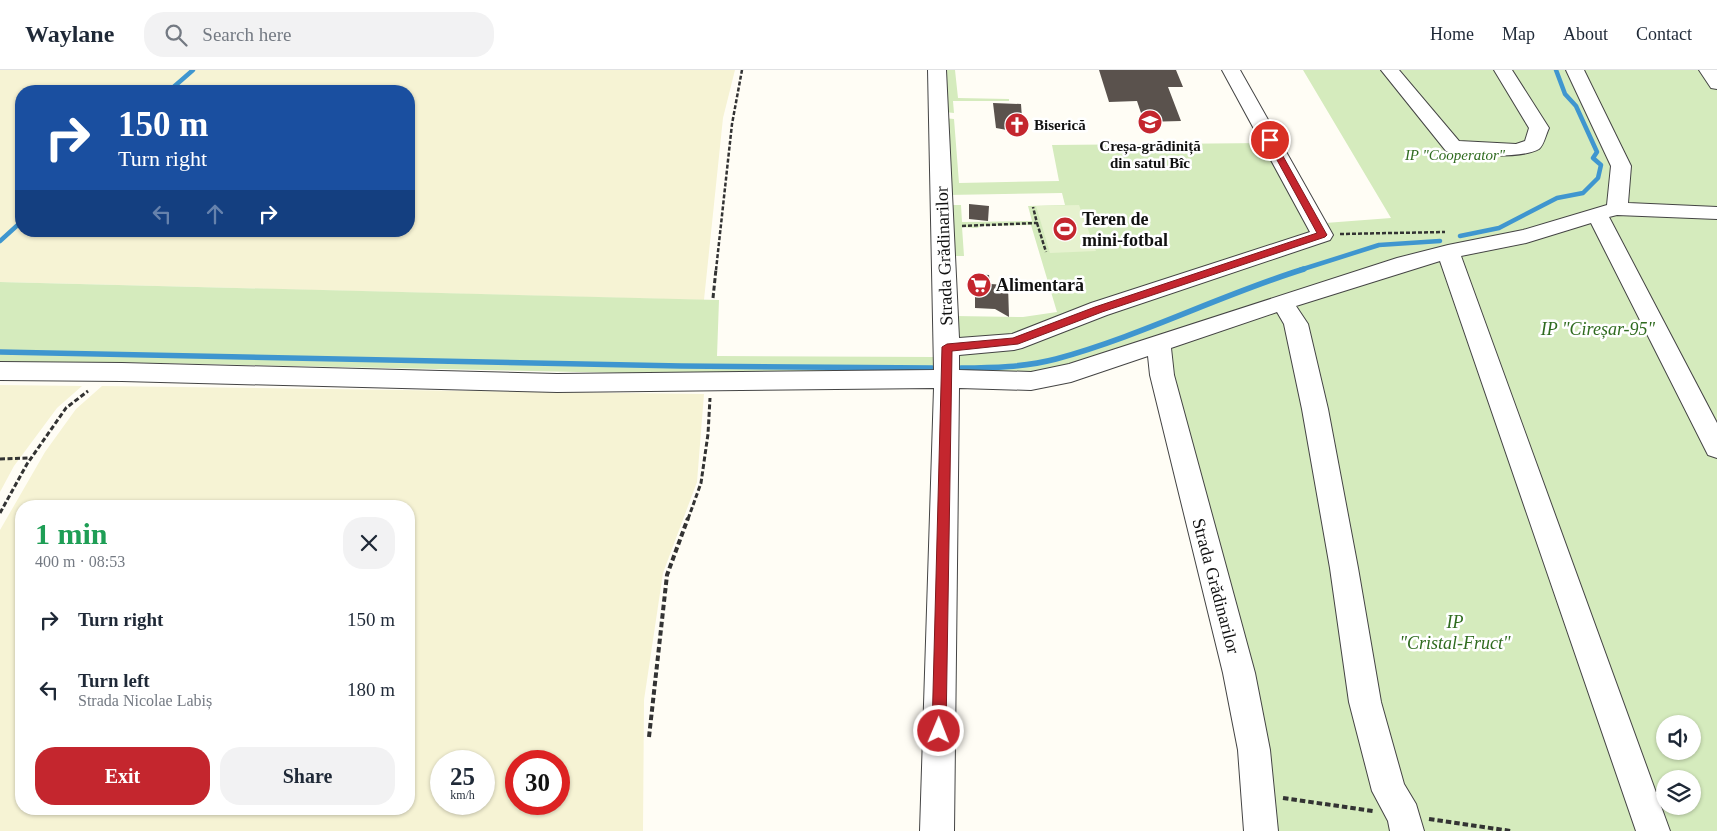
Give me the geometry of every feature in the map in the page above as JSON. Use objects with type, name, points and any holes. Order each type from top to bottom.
[{"type":"street","name":"Strada Grădinarilor","points":[[937,831],[947,347],[938,70]]},
{"type":"street","points":[[947,347],[1014,342],[1108,306],[1322,235],[1231,70]]},
{"type":"street","points":[[1390,70],[1453,147],[1519,150],[1533,144],[1539,128],[1503,70]]},
{"type":"street","points":[[1575,70],[1621,166],[1607,211],[1717,448]]},
{"type":"street","points":[[1708,70],[1717,84]]},
{"type":"street","points":[[0,371],[557,383],[946,379],[1008,381],[1052,378],[1282,302],[1446,242],[1526,236],[1607,211],[1717,213]]},
{"type":"street","points":[[1446,242],[1653,831]]},
{"type":"street","points":[[1282,302],[1296,324],[1315,409],[1344,568],[1365,702],[1389,791],[1404,816],[1407,831]]},
{"type":"street","name":"Strada Grădinarilor","points":[[1159,343],[1162,375],[1239,673],[1254,750],[1260,831]]},
{"type":"path","points":[[713,298],[732,124],[742,70]]},
{"type":"path","points":[[1033,207],[1046,252]]},
{"type":"path","points":[[943,233],[962,226],[1037,223]]},
{"type":"path","points":[[1322,235],[1446,242]]},
{"type":"path","points":[[0,513],[31,458],[66,408],[113,372]]},
{"type":"path","points":[[649,737],[667,576],[701,483],[708,434],[711,382]]},
{"type":"path","points":[[0,459],[31,458]]},
{"type":"shaded area","points":[[0,70],[735,70],[723,118],[704,300],[0,282]]},
{"type":"shaded area","points":[[0,385],[82,386],[57,408],[14,466],[0,492]]},
{"type":"shaded area","points":[[102,386],[704,394],[697,482],[663,573],[644,700],[643,831],[0,831],[0,530],[15,504],[15,815],[415,815],[415,500],[17,500],[45,452],[76,409]]},
{"type":"green space","points":[[943,70],[955,70],[958,98],[1009,99],[1009,101],[953,101],[954,113],[945,112]]},
{"type":"green space","points":[[1303,70],[1717,70],[1717,831],[1270,831],[1168,369],[1168,333],[1087,361],[1019,374],[957,374],[955,316],[1023,317],[1057,312],[1031,225],[962,227],[964,256],[950,256],[948,205],[961,205],[962,222],[1032,221],[1028,206],[1065,205],[1062,193],[947,195],[943,118],[954,119],[959,183],[1059,181],[1052,145],[1265,143],[1312,224],[1391,218]]},
{"type":"green space","name":"Teren de mini-fotbal","points":[[1079,205],[1096,251],[1050,253],[1036,206]]},
{"type":"green space","points":[[0,282],[719,300],[717,356],[934,357],[933,372],[717,375],[104,362],[0,362]]},
{"type":"building","points":[[1099,70],[1176,70],[1183,87],[1168,87],[1181,121],[1144,122],[1137,101],[1109,102]]},
{"type":"building","points":[[993,103],[1021,104],[1023,133],[996,128]]},
{"type":"building","points":[[969,204],[989,206],[988,221],[969,219]]},
{"type":"building","points":[[973,274],[989,275],[990,284],[1008,285],[1009,317],[995,309],[975,308],[975,296],[970,289]]},
{"type":"waterway","points":[[176,85],[193,70]]},
{"type":"waterway","points":[[1460,236],[1499,228],[1557,198],[1583,193],[1598,178],[1601,165],[1593,158],[1597,152],[1576,106],[1565,94],[1556,70]]},
{"type":"waterway","points":[[0,241],[15,227]]},
{"type":"waterway","points":[[1300,270],[1379,245],[1440,241]]},
{"type":"waterway","points":[[961,368],[1033,364],[1088,350],[1273,279],[1304,269]]},
{"type":"waterway","points":[[0,352],[681,366],[932,368]]},
{"type":"place","name":"Creșa-grădiniță din satul Bîc","points":[[1150,122]]},
{"type":"place","name":"Biserică","points":[[1017,125]]},
{"type":"place","name":"Teren de mini-fotbal","points":[[1065,229]]},
{"type":"place","name":"Alimentară","points":[[979,285]]},
{"type":"route","points":[[939,731],[947,347],[1014,342],[1099,309],[1322,235],[1270,140]]},
{"type":"park label","name":"IP \"Cooperator\"","points":[[1455,155]]},
{"type":"park label","name":"IP \"Cireșar-95\"","points":[[1598,329]]},
{"type":"park label","name":"IP \"Cristal-Fruct\"","points":[[1455,632]]}]
